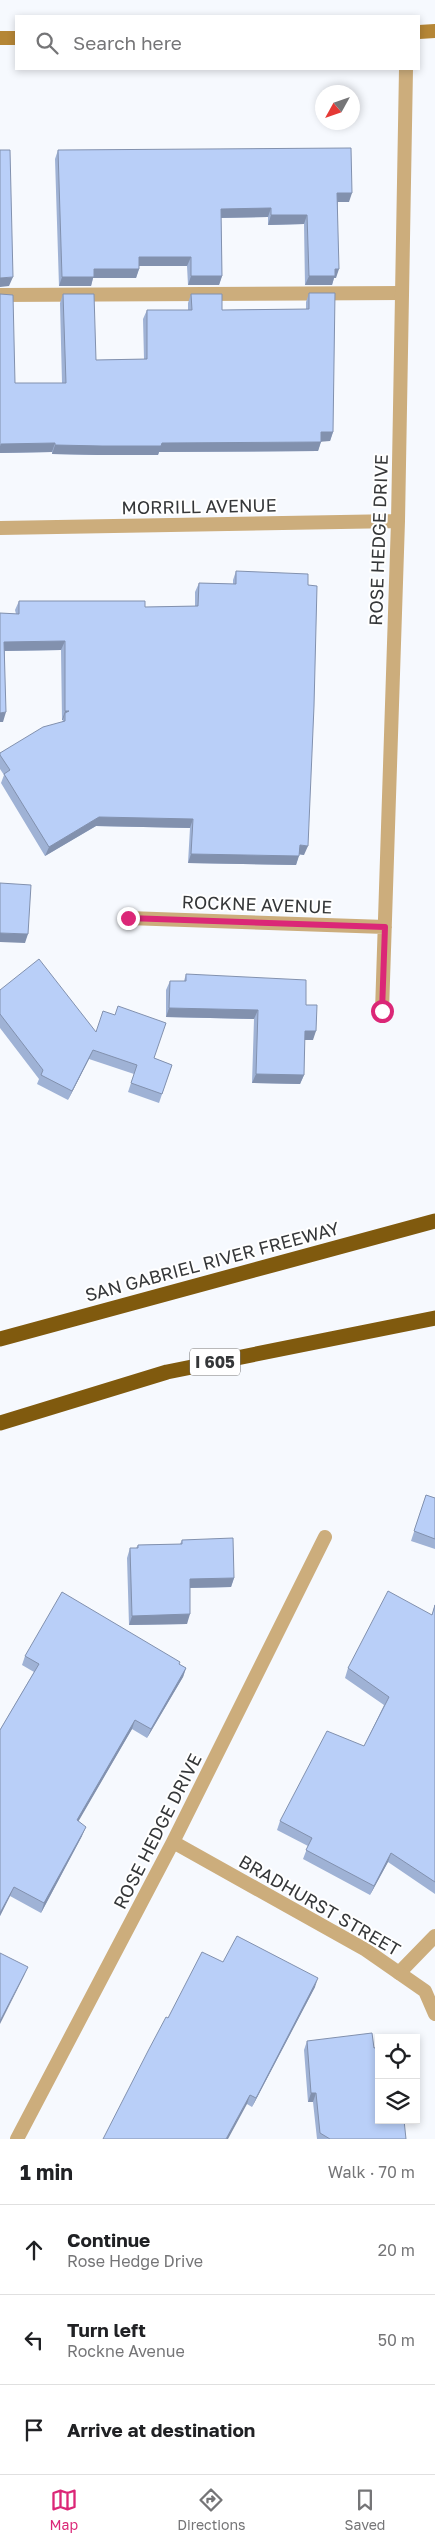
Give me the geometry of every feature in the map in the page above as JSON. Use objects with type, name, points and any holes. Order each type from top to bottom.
[{"type":"highway","name":"SAN GABRIEL RIVER FREEWAY","points":[[0,1339],[435,1221]]},
{"type":"highway","name":"I 605","points":[[0,1423],[167,1372],[435,1318]]},
{"type":"main road","points":[[420,32],[435,31]]},
{"type":"main road","points":[[0,38],[15,38]]},
{"type":"street","name":"ROSE HEDGE DRIVE","points":[[382,1011],[398,521],[406,70]]},
{"type":"street","points":[[0,295],[402,294]]},
{"type":"street","name":"MORRILL AVENUE","points":[[0,528],[398,521]]},
{"type":"street","name":"ROCKNE AVENUE","points":[[128,918],[385,927]]},
{"type":"street","name":"ROSE HEDGE DRIVE","points":[[17,2139],[173,1842],[325,1537]]},
{"type":"street","name":"BRADHURST STREET","points":[[173,1842],[366,1950],[425,1991],[435,2014]]},
{"type":"street","points":[[399,1973],[435,1936]]},
{"type":"building","points":[[351,148],[352,193],[337,193],[339,269],[335,269],[335,276],[309,276],[307,215],[271,215],[271,208],[221,209],[222,276],[191,276],[191,257],[139,257],[139,269],[94,269],[94,277],[62,277],[58,150]]},
{"type":"building","points":[[0,150],[10,150],[13,277],[0,278]]},
{"type":"building","points":[[309,293],[335,293],[333,432],[321,432],[321,442],[162,443],[161,446],[55,445],[55,443],[1,444],[0,446],[0,294],[13,295],[15,383],[66,383],[63,294],[94,294],[96,360],[147,359],[147,310],[192,310],[191,294],[222,294],[222,310],[309,309]]},
{"type":"building","points":[[236,571],[308,574],[308,585],[317,586],[308,846],[300,845],[299,856],[191,854],[193,819],[99,817],[49,847],[4,774],[10,770],[0,753],[43,727],[65,721],[65,713],[69,711],[65,711],[65,641],[4,642],[6,712],[0,713],[0,613],[19,614],[19,601],[145,601],[145,607],[198,606],[199,583],[236,584]]},
{"type":"building","points":[[0,883],[31,885],[28,934],[0,933]]},
{"type":"building","points":[[39,959],[96,1032],[103,1011],[115,1015],[118,1006],[166,1023],[154,1058],[172,1065],[162,1094],[131,1083],[137,1065],[93,1050],[72,1091],[41,1075],[43,1070],[0,1014],[0,990]]},
{"type":"building","points":[[186,974],[306,980],[306,1005],[317,1005],[316,1031],[305,1031],[304,1075],[256,1074],[258,1010],[169,1008],[170,981],[186,981]]},
{"type":"building","points":[[426,1495],[435,1498],[435,1539],[414,1531]]},
{"type":"building","points":[[233,1538],[234,1578],[190,1579],[190,1614],[132,1616],[130,1548],[138,1548],[138,1545],[182,1544],[182,1540]]},
{"type":"building","points":[[388,1591],[432,1615],[435,1605],[435,1882],[391,1853],[374,1886],[306,1850],[312,1838],[280,1821],[327,1731],[364,1746],[389,1697],[348,1668]]},
{"type":"building","points":[[62,1592],[180,1662],[179,1664],[186,1668],[151,1729],[135,1720],[77,1820],[86,1827],[44,1903],[14,1887],[0,1913],[0,1730],[39,1664],[25,1656]]},
{"type":"building","points":[[237,1936],[318,1978],[256,2098],[250,2095],[226,2139],[103,2139],[202,1952],[223,1962]]},
{"type":"building","points":[[0,1953],[28,1967],[0,2021]]},
{"type":"building","points":[[372,2033],[375,2048],[375,2124],[404,2124],[406,2139],[330,2139],[320,2133],[316,2093],[311,2093],[307,2041]]},
{"type":"route","points":[[128,918],[385,927],[382,1011]]}]
